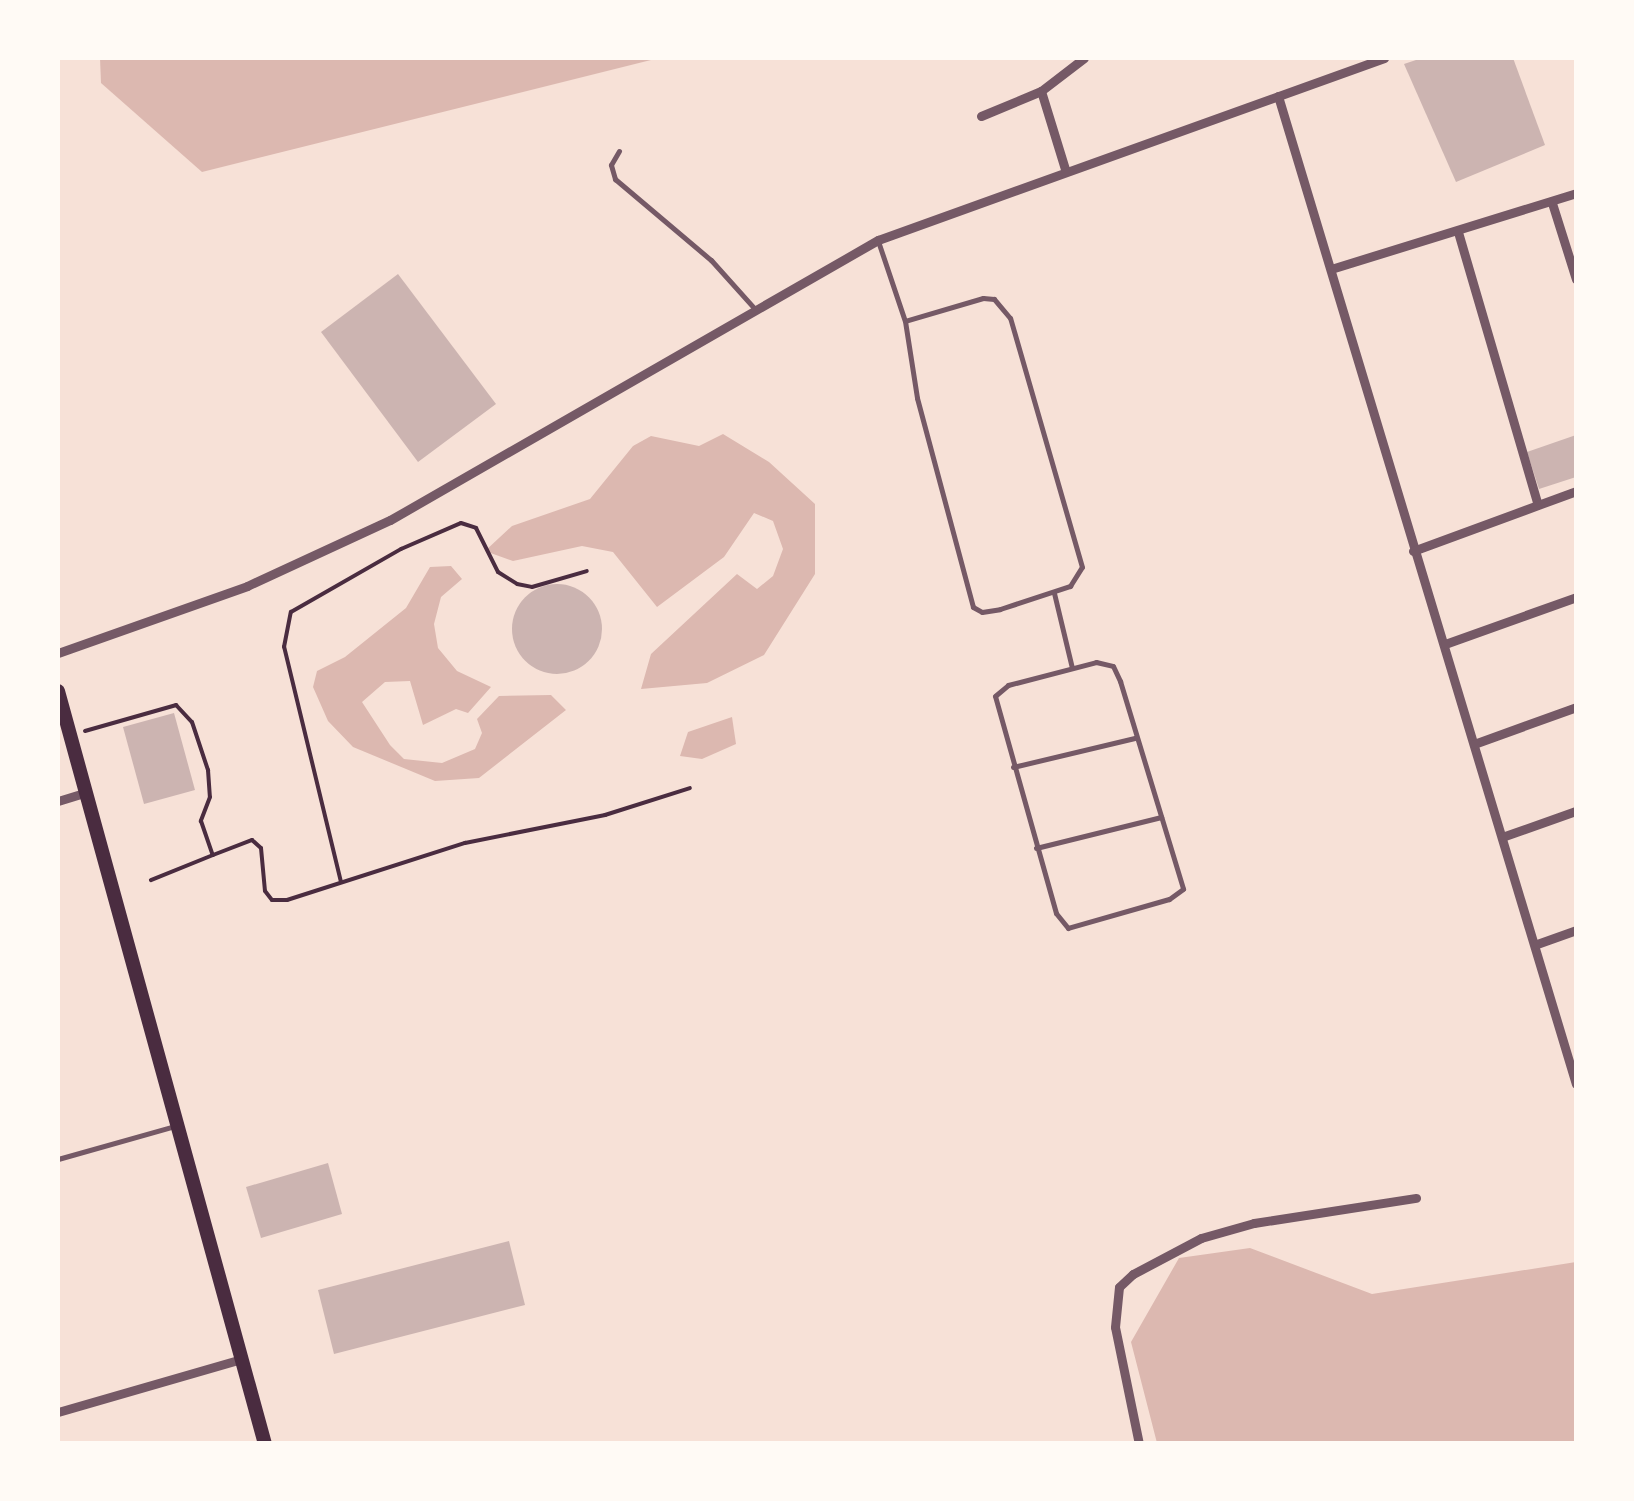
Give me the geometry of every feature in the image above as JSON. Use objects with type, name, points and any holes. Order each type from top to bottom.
[{"type":"main road","points":[[58,692],[266,1444]]},
{"type":"street","points":[[982,116],[1041,92],[1084,58]]},
{"type":"street","points":[[58,653],[247,586],[390,520],[504,460],[754,308],[878,240],[1065,169],[1384,58]]},
{"type":"street","points":[[1041,92],[1065,169]]},
{"type":"street","points":[[1278,96],[1576,1084]]},
{"type":"street","points":[[1331,269],[1576,193]]},
{"type":"street","points":[[1552,203],[1576,280]]},
{"type":"street","points":[[1458,232],[1538,505]]},
{"type":"street","points":[[1413,550],[1576,490]]},
{"type":"street","points":[[1445,644],[1576,598]]},
{"type":"street","points":[[1474,744],[1576,707]]},
{"type":"street","points":[[58,801],[85,793]]},
{"type":"street","points":[[1502,837],[1576,812]]},
{"type":"street","points":[[1536,944],[1576,930]]},
{"type":"street","points":[[1139,1444],[1114,1328],[1118,1288],[1133,1274],[1201,1238],[1254,1223],[1416,1198]]},
{"type":"street","points":[[58,1412],[242,1358]]},
{"type":"lane","points":[[619,151],[611,164],[615,179],[711,260],[754,308]]},
{"type":"lane","points":[[878,240],[905,321],[918,398],[974,606],[982,612],[1054,593],[1079,578],[1082,567],[1010,318],[994,299],[982,298],[905,321]]},
{"type":"lane","points":[[1054,593],[1072,669]]},
{"type":"lane","points":[[1096,662],[1112,666],[1183,889],[1169,900],[1076,927],[1060,922],[1013,766],[998,692],[1072,669],[1096,662]]},
{"type":"lane","points":[[1013,766],[1135,738]]},
{"type":"lane","points":[[1036,848],[1161,816]]},
{"type":"lane","points":[[58,1159],[178,1126]]},
{"type":"path","points":[[341,882],[284,647],[291,612],[401,548],[461,523],[476,528],[498,572],[517,584],[532,587],[587,570]]},
{"type":"path","points":[[70,736],[164,707],[185,710],[208,770],[210,797],[200,821],[213,855]]},
{"type":"path","points":[[151,880],[252,840],[261,848],[272,900],[465,844],[605,815],[690,788]]},
{"type":"shaded area","points":[[100,58],[659,58],[202,172],[101,83]]},
{"type":"shaded area","points":[[723,434],[769,462],[815,504],[815,574],[764,655],[707,683],[641,689],[651,654],[737,574],[757,589],[773,576],[783,549],[773,521],[754,513],[724,557],[657,607],[613,552],[582,546],[513,561],[485,551],[512,526],[590,499],[633,446],[651,436],[699,446]]},
{"type":"shaded area","points":[[451,566],[462,579],[441,597],[434,624],[438,648],[457,671],[491,687],[468,713],[456,709],[423,725],[410,681],[385,682],[362,702],[390,745],[404,759],[442,763],[475,749],[482,733],[477,719],[499,696],[551,695],[566,710],[479,778],[435,781],[353,747],[328,721],[313,687],[317,671],[345,657],[406,608],[430,567]]},
{"type":"shaded area","points":[[732,717],[736,744],[702,759],[680,756],[688,732]]},
{"type":"shaded area","points":[[1250,1248],[1372,1294],[1576,1262],[1576,1443],[1157,1443],[1131,1342],[1179,1258]]},
{"type":"building","points":[[1422,58],[1513,58],[1545,145],[1456,182],[1404,64]]},
{"type":"building","points":[[398,274],[496,404],[418,462],[321,332]]},
{"type":"building","points":[[1576,435],[1576,477],[1539,489],[1527,452]]},
{"type":"building","points":[[548,584],[566,584],[582,591],[595,604],[602,629],[595,654],[582,667],[566,674],[548,674],[532,667],[519,654],[512,638],[512,620],[519,604],[532,591]]},
{"type":"building","points":[[174,713],[195,790],[144,804],[123,727]]},
{"type":"building","points":[[328,1163],[342,1214],[261,1238],[246,1187]]},
{"type":"building","points":[[509,1241],[525,1305],[334,1354],[318,1290]]}]
